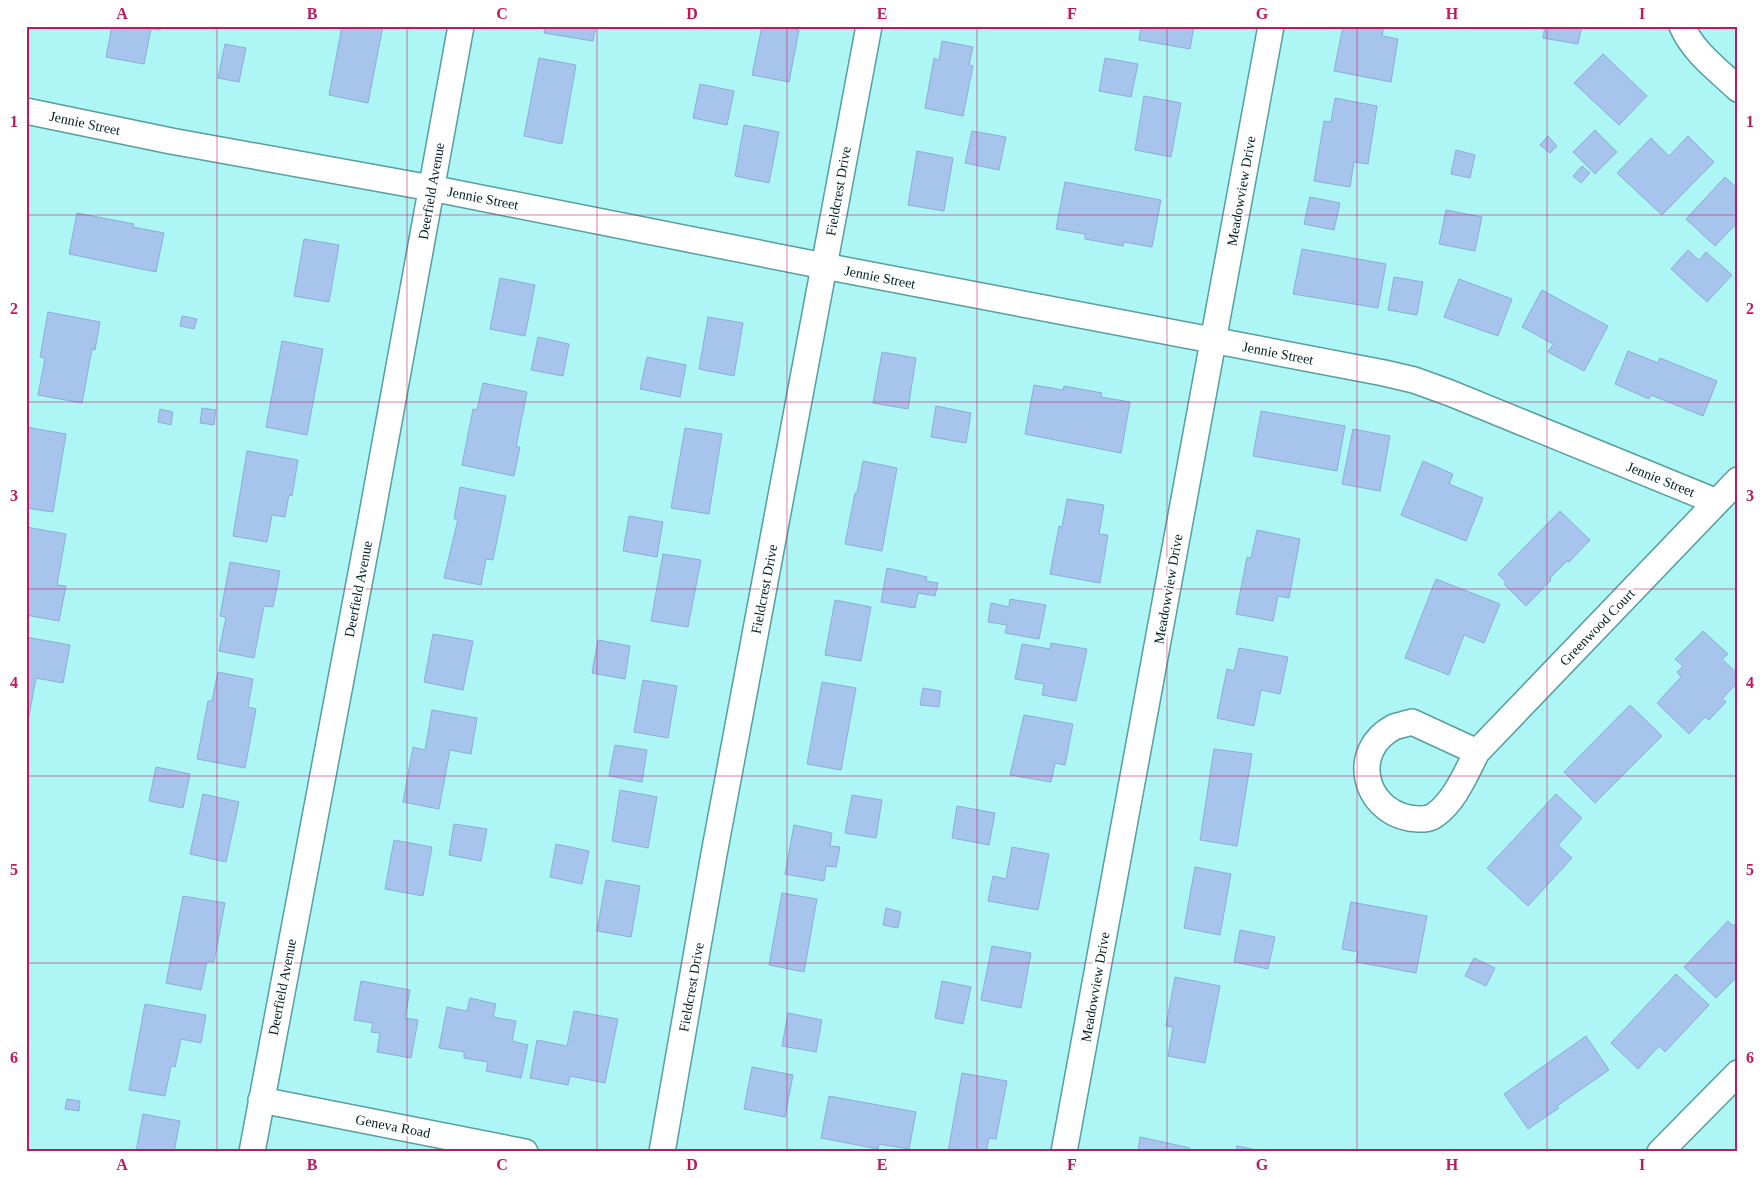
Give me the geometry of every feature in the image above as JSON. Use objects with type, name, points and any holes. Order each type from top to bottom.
[{"type":"street","name":"Deerfield Avenue","points":[[252,1152],[461,26]]},
{"type":"street","name":"Fieldcrest Drive","points":[[662,1152],[714,854],[869,26]]},
{"type":"street","name":"Meadowview Drive","points":[[1064,1152],[1271,26]]},
{"type":"street","points":[[1682,26],[1686,36],[1695,48],[1738,89]]},
{"type":"street","name":"Jennie Street","points":[[26,111],[171,141],[431,188],[824,266],[1384,373],[1414,380],[1717,502]]},
{"type":"street","name":"Greenwood Court","points":[[1477,752],[1412,722],[1394,727],[1379,738],[1368,756],[1366,774],[1373,793],[1386,808],[1400,816],[1420,820],[1434,816],[1450,800],[1477,752],[1738,480]]},
{"type":"street","points":[[1660,1152],[1738,1073]]},
{"type":"street","name":"Geneva Road","points":[[261,1100],[525,1152]]},
{"type":"building","points":[[112,26],[160,26],[160,30],[151,29],[144,64],[106,57]]},
{"type":"building","points":[[342,26],[383,26],[368,103],[329,95]]},
{"type":"building","points":[[545,26],[596,26],[593,41],[544,33]]},
{"type":"building","points":[[762,26],[776,26],[799,30],[789,82],[752,75]]},
{"type":"building","points":[[1141,26],[1194,26],[1190,49],[1139,40]]},
{"type":"building","points":[[1343,26],[1384,26],[1382,36],[1398,39],[1391,82],[1334,71]]},
{"type":"building","points":[[1545,26],[1582,26],[1578,44],[1543,38]]},
{"type":"building","points":[[942,41],[973,47],[969,65],[973,66],[963,116],[925,108],[934,58],[939,60]]},
{"type":"building","points":[[225,44],[246,48],[239,82],[218,78]]},
{"type":"building","points":[[1603,54],[1647,96],[1619,125],[1574,83]]},
{"type":"building","points":[[539,58],[576,65],[562,144],[524,136]]},
{"type":"building","points":[[1105,58],[1138,64],[1131,97],[1099,91]]},
{"type":"building","points":[[700,84],[734,91],[727,125],[693,118]]},
{"type":"building","points":[[1144,96],[1181,103],[1171,157],[1135,150]]},
{"type":"building","points":[[1335,98],[1377,106],[1368,164],[1354,162],[1350,187],[1314,181],[1324,121],[1331,122]]},
{"type":"building","points":[[744,125],[779,132],[769,183],[735,176]]},
{"type":"building","points":[[1595,130],[1617,152],[1595,174],[1573,152]]},
{"type":"building","points":[[972,131],[1006,137],[999,170],[965,163]]},
{"type":"building","points":[[1548,136],[1557,146],[1550,153],[1540,145]]},
{"type":"building","points":[[1688,136],[1714,162],[1662,215],[1617,173],[1651,138],[1669,156]]},
{"type":"building","points":[[1456,150],[1475,155],[1470,178],[1451,174]]},
{"type":"building","points":[[917,151],[953,158],[944,211],[908,205]]},
{"type":"building","points":[[1582,166],[1590,173],[1581,183],[1573,176]]},
{"type":"building","points":[[1725,177],[1738,189],[1738,222],[1715,246],[1686,219]]},
{"type":"building","points":[[1065,182],[1161,200],[1152,247],[1124,242],[1123,246],[1085,239],[1085,234],[1056,229]]},
{"type":"building","points":[[1310,197],[1340,203],[1334,230],[1304,224]]},
{"type":"building","points":[[1446,210],[1482,217],[1475,251],[1439,244]]},
{"type":"building","points":[[77,213],[134,224],[133,227],[164,233],[156,272],[69,254]]},
{"type":"building","points":[[304,239],[339,245],[329,302],[294,296]]},
{"type":"building","points":[[1302,249],[1386,264],[1378,308],[1293,294]]},
{"type":"building","points":[[1688,250],[1699,260],[1706,252],[1732,275],[1707,302],[1671,269]]},
{"type":"building","points":[[1394,277],[1423,282],[1417,315],[1388,310]]},
{"type":"building","points":[[500,278],[535,285],[525,336],[490,329]]},
{"type":"building","points":[[1459,279],[1512,299],[1498,336],[1444,317]]},
{"type":"building","points":[[1542,290],[1608,326],[1584,371],[1548,352],[1553,344],[1522,327]]},
{"type":"building","points":[[48,312],[100,322],[95,350],[92,349],[82,403],[38,395],[45,358],[40,357]]},
{"type":"building","points":[[182,316],[197,319],[194,329],[180,326]]},
{"type":"building","points":[[708,317],[743,323],[734,376],[699,369]]},
{"type":"building","points":[[538,337],[569,344],[563,376],[531,370]]},
{"type":"building","points":[[282,341],[323,349],[307,435],[266,427]]},
{"type":"building","points":[[1628,351],[1658,363],[1660,358],[1717,381],[1703,416],[1651,395],[1649,399],[1615,384]]},
{"type":"building","points":[[882,352],[916,358],[908,409],[873,403]]},
{"type":"building","points":[[647,357],[686,365],[680,397],[640,389]]},
{"type":"building","points":[[483,383],[527,392],[516,447],[520,447],[514,476],[462,465],[473,409],[477,410]]},
{"type":"building","points":[[1034,385],[1063,390],[1064,386],[1102,393],[1101,397],[1130,402],[1121,453],[1025,434]]},
{"type":"building","points":[[936,406],[971,413],[966,443],[931,437]]},
{"type":"building","points":[[202,408],[216,410],[214,425],[200,423]]},
{"type":"building","points":[[160,409],[173,412],[171,425],[158,422]]},
{"type":"building","points":[[1261,411],[1345,426],[1337,471],[1253,456]]},
{"type":"building","points":[[26,427],[66,434],[53,512],[26,508]]},
{"type":"building","points":[[685,428],[722,434],[709,514],[671,508]]},
{"type":"building","points":[[1353,429],[1390,436],[1380,491],[1342,484]]},
{"type":"building","points":[[247,451],[298,460],[292,496],[289,495],[285,517],[272,515],[267,542],[233,536]]},
{"type":"building","points":[[863,461],[897,468],[882,551],[845,544]]},
{"type":"building","points":[[1423,461],[1453,474],[1449,484],[1483,498],[1466,541],[1401,515]]},
{"type":"building","points":[[460,487],[506,496],[493,560],[486,559],[481,585],[444,578],[458,519],[454,519]]},
{"type":"building","points":[[1067,499],[1104,505],[1099,534],[1108,535],[1100,583],[1050,574],[1059,526],[1062,527]]},
{"type":"building","points":[[1560,511],[1590,540],[1550,578],[1551,580],[1526,606],[1504,584],[1506,582],[1498,574]]},
{"type":"building","points":[[629,516],[663,522],[657,557],[623,551]]},
{"type":"building","points":[[26,527],[66,534],[57,585],[66,586],[59,621],[26,615]]},
{"type":"building","points":[[1257,530],[1300,539],[1289,598],[1278,596],[1273,621],[1236,614],[1247,557],[1251,558]]},
{"type":"building","points":[[663,554],[701,560],[688,627],[651,621]]},
{"type":"building","points":[[230,562],[280,571],[273,607],[264,606],[254,658],[219,651],[226,617],[220,616]]},
{"type":"building","points":[[887,568],[927,577],[926,581],[938,583],[935,596],[918,593],[915,608],[881,602]]},
{"type":"building","points":[[1436,579],[1500,604],[1484,643],[1464,635],[1449,675],[1405,658]]},
{"type":"building","points":[[1010,599],[1046,605],[1039,639],[1005,633],[1007,625],[988,622],[991,603],[1009,607]]},
{"type":"building","points":[[835,600],[871,607],[861,661],[825,655]]},
{"type":"building","points":[[1703,631],[1728,654],[1722,659],[1738,674],[1738,682],[1722,699],[1726,702],[1709,720],[1705,717],[1689,734],[1657,703],[1681,677],[1677,672],[1683,666],[1675,659]]},
{"type":"building","points":[[433,634],[473,641],[463,690],[424,682]]},
{"type":"building","points":[[26,637],[70,645],[63,683],[36,678],[27,726]]},
{"type":"building","points":[[598,640],[630,646],[625,679],[592,673]]},
{"type":"building","points":[[1051,643],[1087,649],[1076,701],[1042,695],[1044,684],[1015,679],[1022,644],[1050,649]]},
{"type":"building","points":[[1239,648],[1288,657],[1280,694],[1261,690],[1254,726],[1217,718],[1227,669],[1234,671]]},
{"type":"building","points":[[218,672],[253,679],[248,707],[256,709],[245,768],[197,759],[208,701],[212,701]]},
{"type":"building","points":[[643,680],[677,686],[668,738],[634,732]]},
{"type":"building","points":[[822,682],[856,688],[841,770],[807,764]]},
{"type":"building","points":[[923,688],[941,691],[939,707],[920,705]]},
{"type":"building","points":[[1630,705],[1662,736],[1595,803],[1564,772]]},
{"type":"building","points":[[432,710],[477,718],[471,754],[450,750],[439,809],[403,802],[413,747],[425,750]]},
{"type":"building","points":[[1024,715],[1073,724],[1065,765],[1055,763],[1051,782],[1010,775]]},
{"type":"building","points":[[615,745],[647,750],[642,782],[609,776]]},
{"type":"building","points":[[1214,749],[1252,754],[1237,846],[1200,840]]},
{"type":"building","points":[[156,767],[190,774],[183,808],[149,801]]},
{"type":"building","points":[[620,790],[657,797],[648,848],[612,841]]},
{"type":"building","points":[[203,794],[239,802],[226,862],[190,854]]},
{"type":"building","points":[[1556,794],[1582,818],[1558,845],[1572,858],[1528,906],[1487,868]]},
{"type":"building","points":[[852,795],[882,800],[876,838],[845,833]]},
{"type":"building","points":[[957,806],[995,813],[989,845],[952,838]]},
{"type":"building","points":[[454,824],[487,829],[481,861],[449,855]]},
{"type":"building","points":[[794,825],[832,833],[830,846],[840,847],[836,867],[826,866],[824,881],[785,874]]},
{"type":"building","points":[[394,840],[432,847],[423,896],[385,889]]},
{"type":"building","points":[[556,844],[589,851],[582,884],[550,877]]},
{"type":"building","points":[[1012,847],[1049,854],[1038,910],[988,901],[993,876],[1006,879]]},
{"type":"building","points":[[1195,867],[1231,874],[1220,935],[1184,928]]},
{"type":"building","points":[[606,880],[640,886],[631,937],[597,931]]},
{"type":"building","points":[[782,893],[817,899],[804,972],[769,965]]},
{"type":"building","points":[[183,896],[225,903],[214,962],[207,961],[201,990],[166,983]]},
{"type":"building","points":[[1351,902],[1427,916],[1416,973],[1356,962],[1358,952],[1342,949]]},
{"type":"building","points":[[886,908],[901,912],[898,928],[883,925]]},
{"type":"building","points":[[1728,921],[1733,926],[1738,921],[1738,976],[1716,998],[1684,967]]},
{"type":"building","points":[[1240,930],[1275,937],[1268,969],[1234,962]]},
{"type":"building","points":[[992,946],[1031,953],[1021,1008],[981,1000]]},
{"type":"building","points":[[1474,958],[1495,968],[1486,986],[1465,976]]},
{"type":"building","points":[[1676,974],[1709,1005],[1665,1052],[1659,1046],[1638,1069],[1611,1043]]},
{"type":"building","points":[[1175,977],[1220,986],[1205,1063],[1168,1056],[1173,1027],[1166,1026]]},
{"type":"building","points":[[361,981],[410,990],[405,1018],[418,1020],[411,1058],[377,1052],[380,1033],[371,1032],[373,1023],[354,1020]]},
{"type":"building","points":[[942,981],[971,987],[963,1024],[935,1018]]},
{"type":"building","points":[[470,998],[496,1004],[493,1017],[516,1021],[512,1041],[528,1045],[521,1078],[486,1071],[488,1062],[464,1058],[464,1052],[439,1048],[447,1007],[467,1011]]},
{"type":"building","points":[[145,1004],[206,1015],[201,1043],[181,1039],[175,1067],[171,1066],[165,1096],[129,1090]]},
{"type":"building","points":[[574,1011],[618,1019],[605,1083],[570,1076],[568,1085],[530,1078],[537,1040],[567,1046]]},
{"type":"building","points":[[788,1013],[822,1020],[816,1052],[782,1046]]},
{"type":"building","points":[[1586,1036],[1609,1070],[1557,1106],[1559,1108],[1528,1129],[1504,1094]]},
{"type":"building","points":[[752,1067],[793,1075],[785,1117],[744,1109]]},
{"type":"building","points":[[962,1073],[1007,1081],[996,1139],[989,1138],[986,1152],[948,1152]]},
{"type":"building","points":[[829,1096],[916,1112],[909,1149],[879,1144],[878,1149],[821,1138]]},
{"type":"building","points":[[67,1099],[80,1101],[79,1111],[65,1109]]},
{"type":"building","points":[[143,1114],[180,1121],[174,1152],[136,1152]]},
{"type":"building","points":[[1140,1137],[1190,1148],[1189,1152],[1138,1152]]},
{"type":"building","points":[[1237,1146],[1267,1152],[1236,1152]]}]
